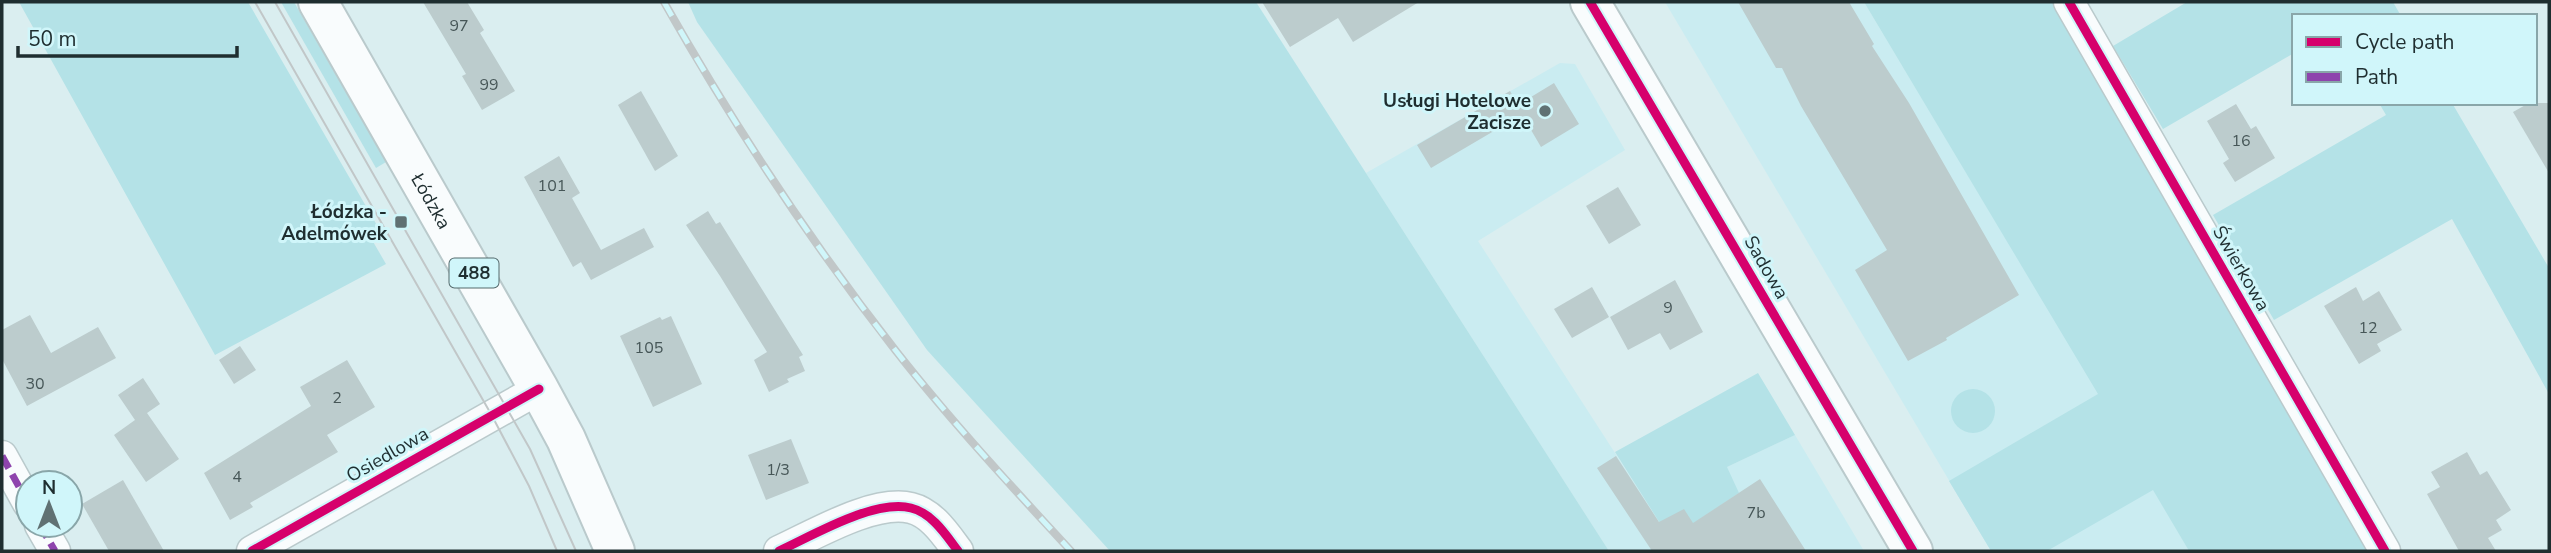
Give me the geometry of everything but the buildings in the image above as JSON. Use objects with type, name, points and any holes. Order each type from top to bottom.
[{"type":"street","name":"Łódzka","points":[[318,2],[540,389],[566,439],[615,551]]},
{"type":"street","name":"Sadowa","points":[[1590,2],[1913,551]]},
{"type":"street","name":"Świerkowa","points":[[2069,2],[2385,551]]},
{"type":"street","name":"Osiedlowa","points":[[252,551],[540,389]]},
{"type":"street","points":[[2,456],[14,478]]},
{"type":"street","points":[[779,551],[871,510],[890,506],[914,508],[940,526],[958,551]]},
{"type":"shaded area","points":[[19,2],[248,2],[378,227],[368,233],[386,264],[215,355]]},
{"type":"shaded area","points":[[281,2],[294,2],[386,162],[376,168]]},
{"type":"shaded area","points":[[688,2],[1256,2],[1609,551],[1110,551],[927,350],[697,22]]},
{"type":"shaded area","points":[[1665,2],[1864,2],[2099,394],[2189,551],[1991,551]]},
{"type":"shaded area","points":[[1864,2],[2055,2],[2371,551],[2189,551],[2153,490],[2047,551],[1991,551],[1949,481],[2098,394]]},
{"type":"shaded area","points":[[2187,2],[2393,2],[2400,14],[2292,14],[2292,54],[2163,129],[2113,46]]},
{"type":"shaded area","points":[[1560,63],[1575,64],[1625,150],[1478,241],[1670,538],[1727,467],[1795,435],[1864,551],[1609,551],[1366,173]]},
{"type":"shaded area","points":[[2380,105],[2453,105],[2549,268],[2549,394],[2452,219],[2274,320],[2213,215],[2386,115]]},
{"type":"shaded area","points":[[1758,373],[1795,435],[1727,467],[1739,493],[1670,539],[1615,452]]},
{"type":"shaded area","points":[[1973,389],[1988,396],[1995,411],[1988,426],[1973,433],[1958,426],[1951,411],[1958,396]]},
{"type":"tram line","points":[[255,2],[491,414],[529,486],[557,551]]},
{"type":"tram line","points":[[275,2],[530,449],[576,551]]},
{"type":"railway","points":[[664,2],[717,93],[774,181],[864,309],[960,428],[1071,551]]},
{"type":"marked path","points":[[2,456],[14,478]]},
{"type":"marked path","points":[[48,539],[55,551]]},
{"type":"cycle path","points":[[1590,2],[1913,551]]},
{"type":"cycle path","points":[[2069,2],[2385,551]]},
{"type":"cycle path","points":[[252,551],[539,389]]},
{"type":"cycle path","points":[[779,551],[862,513],[896,507],[911,508],[926,515],[938,525],[958,551]]},
{"type":"place","name":"Usługi Hotelowe Zacisze","points":[[1545,111]]},
{"type":"place","name":"Łódzka - Adelmówek","points":[[401,222]]}]
